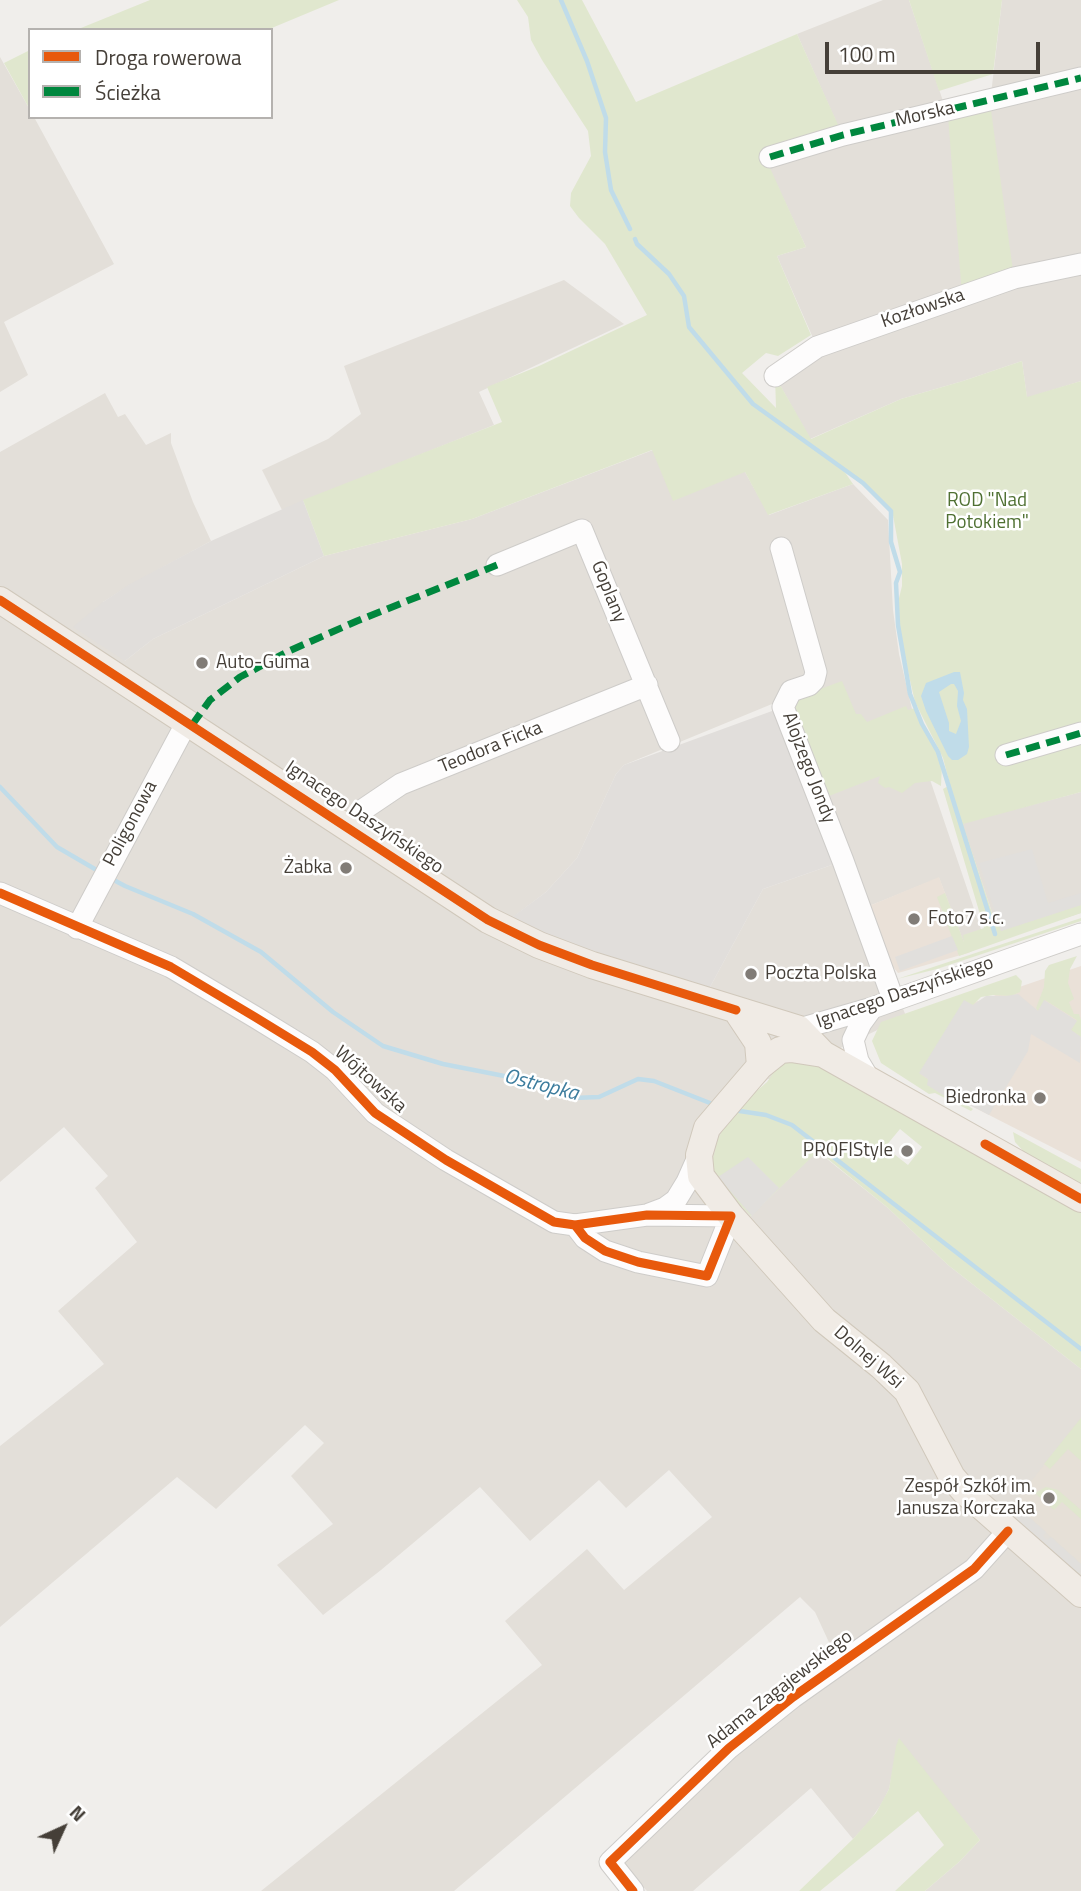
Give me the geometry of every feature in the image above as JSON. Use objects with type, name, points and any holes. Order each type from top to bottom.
[{"type":"main road","name":"Ignacego Daszyńskiego","points":[[0,600],[449,897],[518,936],[619,974],[799,1029]]},
{"type":"main road","points":[[736,1010],[770,1058]]},
{"type":"main road","points":[[799,1029],[823,1054],[1081,1199]]},
{"type":"main road","points":[[699,1155],[707,1128],[715,1117],[770,1058],[791,1049],[823,1054]]},
{"type":"main road","name":"Dolnej Wsi","points":[[699,1155],[701,1177],[731,1216],[824,1320],[907,1391],[952,1477],[965,1492],[1081,1594]]},
{"type":"street","name":"Morska","points":[[770,157],[843,135],[1081,78]]},
{"type":"street","name":"Kozłowska","points":[[775,376],[817,347],[1014,278],[1081,264]]},
{"type":"street","name":"Goplany","points":[[497,565],[582,530],[669,741]]},
{"type":"street","name":"Alojzego Jondy","points":[[780,548],[816,672],[809,685],[791,691],[783,707],[893,999]]},
{"type":"street","name":"Teodora Ficka","points":[[348,828],[364,809],[401,784],[647,685]]},
{"type":"street","name":"Poligonowa","points":[[77,928],[187,722]]},
{"type":"street","points":[[1006,755],[1081,733]]},
{"type":"street","name":"Wójtowska","points":[[0,893],[171,967],[312,1052],[335,1070],[375,1113],[446,1160],[554,1222],[575,1225],[648,1215],[731,1216]]},
{"type":"street","name":"Ignacego Daszyńskiego","points":[[799,1029],[872,1008],[1081,934]]},
{"type":"street","points":[[869,1079],[858,1061],[853,1040],[860,1023],[872,1008]]},
{"type":"street","points":[[770,1058],[799,1029]]},
{"type":"street","name":"Wójtowska","points":[[648,1215],[676,1200],[688,1182],[699,1155]]},
{"type":"street","points":[[575,1225],[585,1238],[605,1251],[638,1262],[708,1276],[731,1216]]},
{"type":"street","name":"Adama Zagajewskiego","points":[[633,1891],[610,1862],[729,1748],[793,1697],[974,1569],[1008,1531]]},
{"type":"shaded area","points":[[883,0],[909,0],[948,116],[990,103],[1002,0],[1081,0],[1081,381],[1027,398],[1022,361],[901,399],[810,439],[775,376],[817,347],[777,256],[806,247],[769,168],[842,135],[797,34]]},
{"type":"shaded area","points":[[0,57],[28,106],[28,119],[35,119],[114,264],[4,322],[28,375],[0,392]]},
{"type":"shaded area","points":[[564,280],[624,324],[479,392],[494,425],[282,510],[262,470],[328,439],[361,414],[344,366]]},
{"type":"shaded area","points":[[105,393],[118,417],[125,414],[146,445],[171,433],[171,443],[211,541],[103,602],[125,661],[153,639],[324,556],[472,519],[653,450],[745,472],[769,515],[853,484],[888,520],[893,610],[899,654],[912,709],[934,754],[923,759],[986,944],[968,953],[939,878],[869,906],[789,697],[624,765],[616,774],[577,858],[546,892],[500,927],[703,1000],[763,889],[843,861],[906,1016],[775,1080],[768,1079],[745,1101],[712,1171],[751,1216],[817,1151],[888,1208],[948,1265],[1081,1369],[1081,1891],[925,1891],[980,1840],[944,1797],[893,1769],[889,1789],[882,1803],[853,1839],[811,1788],[693,1891],[647,1891],[615,1857],[839,1664],[815,1612],[800,1597],[454,1891],[261,1891],[542,1665],[505,1621],[587,1549],[624,1590],[712,1517],[669,1470],[626,1508],[599,1480],[530,1541],[480,1487],[323,1615],[277,1565],[333,1524],[291,1476],[324,1443],[305,1425],[216,1509],[177,1477],[0,1627],[0,1446],[104,1364],[58,1311],[137,1242],[95,1188],[108,1176],[64,1127],[0,1182],[0,452]]},
{"type":"shaded area","points":[[303,500],[324,556],[153,639],[125,661],[73,627],[130,584],[211,541]]},
{"type":"shaded area","points":[[783,707],[843,861],[763,889],[703,1000],[499,927],[546,892],[577,858],[616,774],[624,765]]},
{"type":"shaded area","points":[[1081,792],[1081,913],[1001,939],[962,823]]},
{"type":"shaded area","points":[[1032,849],[1048,903],[1081,893],[1081,905],[1001,931],[979,863]]},
{"type":"shaded area","points":[[939,877],[968,953],[898,973],[890,963],[869,906]]},
{"type":"shaded area","points":[[952,936],[958,950],[900,971],[895,957]]},
{"type":"shaded area","points":[[1081,966],[1081,1162],[899,1069],[890,1031]]},
{"type":"shaded area","points":[[1018,994],[1038,1011],[1044,1000],[1077,1021],[1071,1030],[1081,1037],[1080,1063],[1031,1034],[1028,1051],[989,1115],[960,1100],[951,1100],[927,1085],[928,1079],[919,1073],[964,1000],[973,1005],[986,996]]},
{"type":"shaded area","points":[[748,1157],[779,1188],[752,1216],[718,1177]]},
{"type":"shaded area","name":"Zespół Szkół im. Janusza Korczaka","points":[[1081,1418],[1081,1564],[1022,1511],[1014,1519],[1006,1513]]},
{"type":"shaded area","points":[[1021,1510],[1046,1532],[1043,1536],[1047,1540],[1051,1537],[1081,1564],[1077,1575],[1014,1519]]},
{"type":"green space","points":[[150,0],[339,0],[272,28],[81,28]]},
{"type":"green space","name":"ROD \"Nad Potokiem\"","points":[[517,0],[582,0],[636,102],[797,34],[840,129],[770,168],[806,247],[777,256],[811,335],[778,356],[766,353],[742,373],[776,408],[775,376],[811,439],[901,399],[1022,361],[1027,397],[1081,381],[1081,792],[963,824],[996,925],[999,924],[1001,931],[1081,905],[1081,913],[959,956],[937,897],[945,893],[964,942],[963,935],[984,928],[943,789],[950,785],[943,758],[915,702],[909,676],[899,627],[897,606],[902,586],[902,564],[892,510],[842,468],[853,484],[768,515],[745,472],[673,501],[652,450],[472,519],[324,556],[303,500],[502,422],[487,387],[539,366],[647,315],[605,244],[570,206],[571,193],[591,156],[588,131],[531,40],[528,17]]},
{"type":"green space","points":[[909,0],[1002,0],[993,74],[939,91]]},
{"type":"green space","points":[[28,51],[28,106],[4,63]]},
{"type":"green space","points":[[990,103],[1014,278],[962,295],[948,116]]},
{"type":"green space","points":[[842,681],[856,714],[861,714],[867,722],[906,706],[908,710],[915,708],[942,764],[941,786],[932,781],[915,783],[902,793],[878,783],[880,776],[829,796],[791,700]]},
{"type":"green space","points":[[1081,918],[1081,921],[937,969],[897,979]]},
{"type":"green space","points":[[1077,956],[1070,969],[1068,983],[1074,999],[1069,1002],[1074,1014],[1079,1014],[1081,1020],[1081,1037],[1071,1030],[1077,1020],[1045,1000],[1038,1011],[1036,1008],[1049,965]]},
{"type":"green space","points":[[1016,975],[1022,981],[1020,992],[1011,996],[981,997],[920,1074],[973,1109],[971,1111],[935,1093],[929,1094],[881,1063],[872,1041],[881,1022]]},
{"type":"green space","points":[[808,1058],[949,1135],[1081,1212],[1081,1369],[948,1265],[888,1208],[818,1151],[751,1216],[741,1206],[712,1171],[718,1139],[725,1125],[745,1101],[767,1082],[783,1059]],"holes":[[[900,1129],[922,1147],[908,1165],[885,1147]]]},
{"type":"green space","points":[[1013,1132],[1081,1169],[1081,1190],[1035,1164],[1015,1142]]},
{"type":"green space","points":[[1081,1418],[1081,1461],[1068,1449],[1050,1469],[1044,1464]]},
{"type":"green space","points":[[1046,1487],[1058,1490],[1081,1510],[1081,1519],[1062,1502],[1054,1510],[1035,1493]]},
{"type":"green space","points":[[899,1738],[980,1840],[925,1891],[895,1891],[944,1845],[918,1811],[820,1891],[799,1891],[876,1813],[889,1789]]},
{"type":"water","points":[[960,672],[963,700],[967,709],[969,747],[967,754],[958,760],[952,760],[948,756],[926,711],[921,696],[926,683]],"holes":[[[954,684],[958,691],[957,706],[961,721],[956,734],[949,731],[939,692]]]},
{"type":"waterway","points":[[561,0],[587,61],[606,118],[605,152],[611,190],[630,229]]},
{"type":"waterway","points":[[635,239],[669,274],[684,296],[689,327],[753,404],[863,483],[891,511],[891,542],[900,572],[896,583],[898,625],[910,694],[922,724],[938,752],[995,934]]},
{"type":"waterway","name":"Ostropka","points":[[0,787],[57,847],[100,872]]},
{"type":"waterway","name":"Ostropka","points":[[110,878],[193,914],[261,952],[333,1012],[383,1046],[443,1064],[535,1082],[574,1098],[599,1097],[638,1079],[654,1081],[715,1105]]},
{"type":"waterway","name":"Ostropka","points":[[733,1110],[766,1115],[792,1125],[1081,1349]]},
{"type":"marked path","points":[[770,157],[843,135],[1081,78]]},
{"type":"marked path","points":[[192,725],[210,700],[240,677],[289,651],[497,565]]},
{"type":"marked path","points":[[1006,755],[1081,733]]},
{"type":"cycle path","points":[[0,600],[488,920],[539,945],[592,965],[736,1010]]},
{"type":"cycle path","points":[[0,893],[171,967],[312,1052],[335,1070],[375,1113],[446,1160],[554,1222],[575,1225],[647,1215],[731,1216],[707,1276],[638,1262],[605,1251],[585,1238],[575,1225]]},
{"type":"cycle path","points":[[985,1144],[1081,1199]]},
{"type":"cycle path","points":[[633,1891],[610,1862],[729,1748],[793,1697],[974,1569],[1008,1531]]},
{"type":"place","name":"Auto-Guma","points":[[202,663]]},
{"type":"place","name":"Żabka","points":[[346,868]]},
{"type":"place","name":"Foto7 s.c.","points":[[914,919]]},
{"type":"place","name":"Poczta Polska","points":[[751,974]]},
{"type":"place","name":"Biedronka","points":[[1040,1098]]},
{"type":"place","name":"PROFIStyle","points":[[907,1151]]},
{"type":"place","name":"Zespół Szkół im. Janusza Korczaka","points":[[1049,1498]]}]
